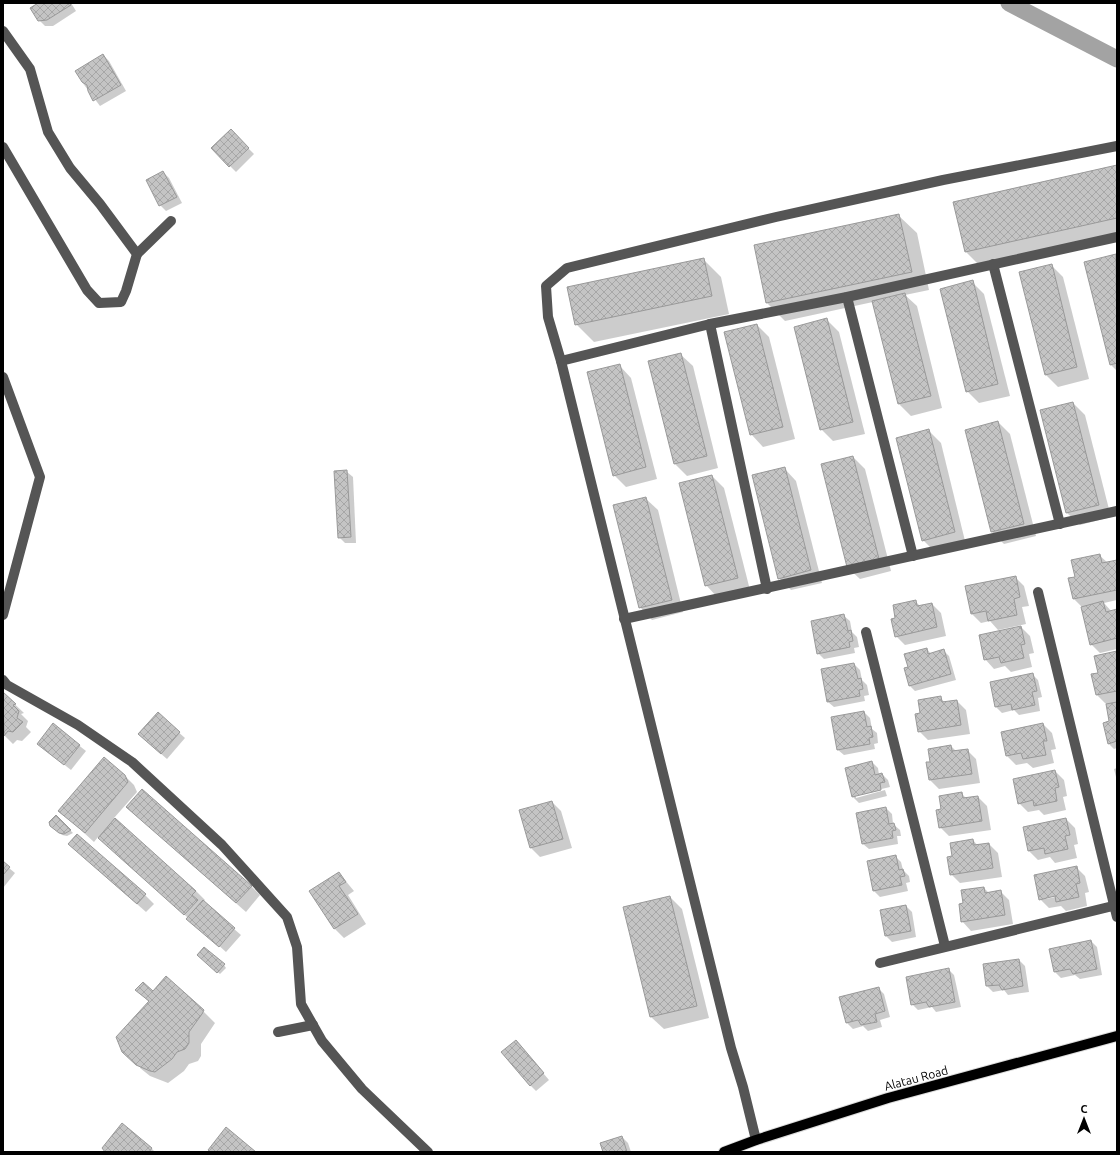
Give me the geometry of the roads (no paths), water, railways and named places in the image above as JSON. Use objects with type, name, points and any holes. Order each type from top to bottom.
[{"type":"main road","name":"Alatau Road","points":[[724,1152],[756,1140],[888,1098],[1117,1036]]},
{"type":"street","points":[[3,31],[30,69],[48,132],[70,168],[100,204],[137,254]]},
{"type":"street","points":[[756,1140],[743,1087],[731,1048],[561,360],[548,317],[546,286],[567,268],[776,217],[943,180],[1117,146]]},
{"type":"street","points":[[3,147],[87,290],[98,303],[121,302],[126,291],[137,254],[171,221]]},
{"type":"street","points":[[561,360],[710,324],[847,297],[1117,237]]},
{"type":"street","points":[[993,264],[1060,524]]},
{"type":"street","points":[[847,297],[913,556]]},
{"type":"street","points":[[710,324],[767,589]]},
{"type":"street","points":[[3,377],[40,477],[3,615]]},
{"type":"street","points":[[624,619],[767,589],[1117,511]]},
{"type":"street","points":[[1038,592],[1116,906],[1117,917]]},
{"type":"street","points":[[866,632],[946,946]]},
{"type":"street","points":[[3,680],[7,685],[78,726],[132,762],[222,845],[287,917],[297,947],[301,1004],[322,1041],[362,1089],[428,1152]]},
{"type":"street","points":[[880,963],[1116,906]]},
{"type":"street","points":[[278,1032],[313,1025]]},
{"type":"waterway","points":[[1009,3],[1117,59]]}]
